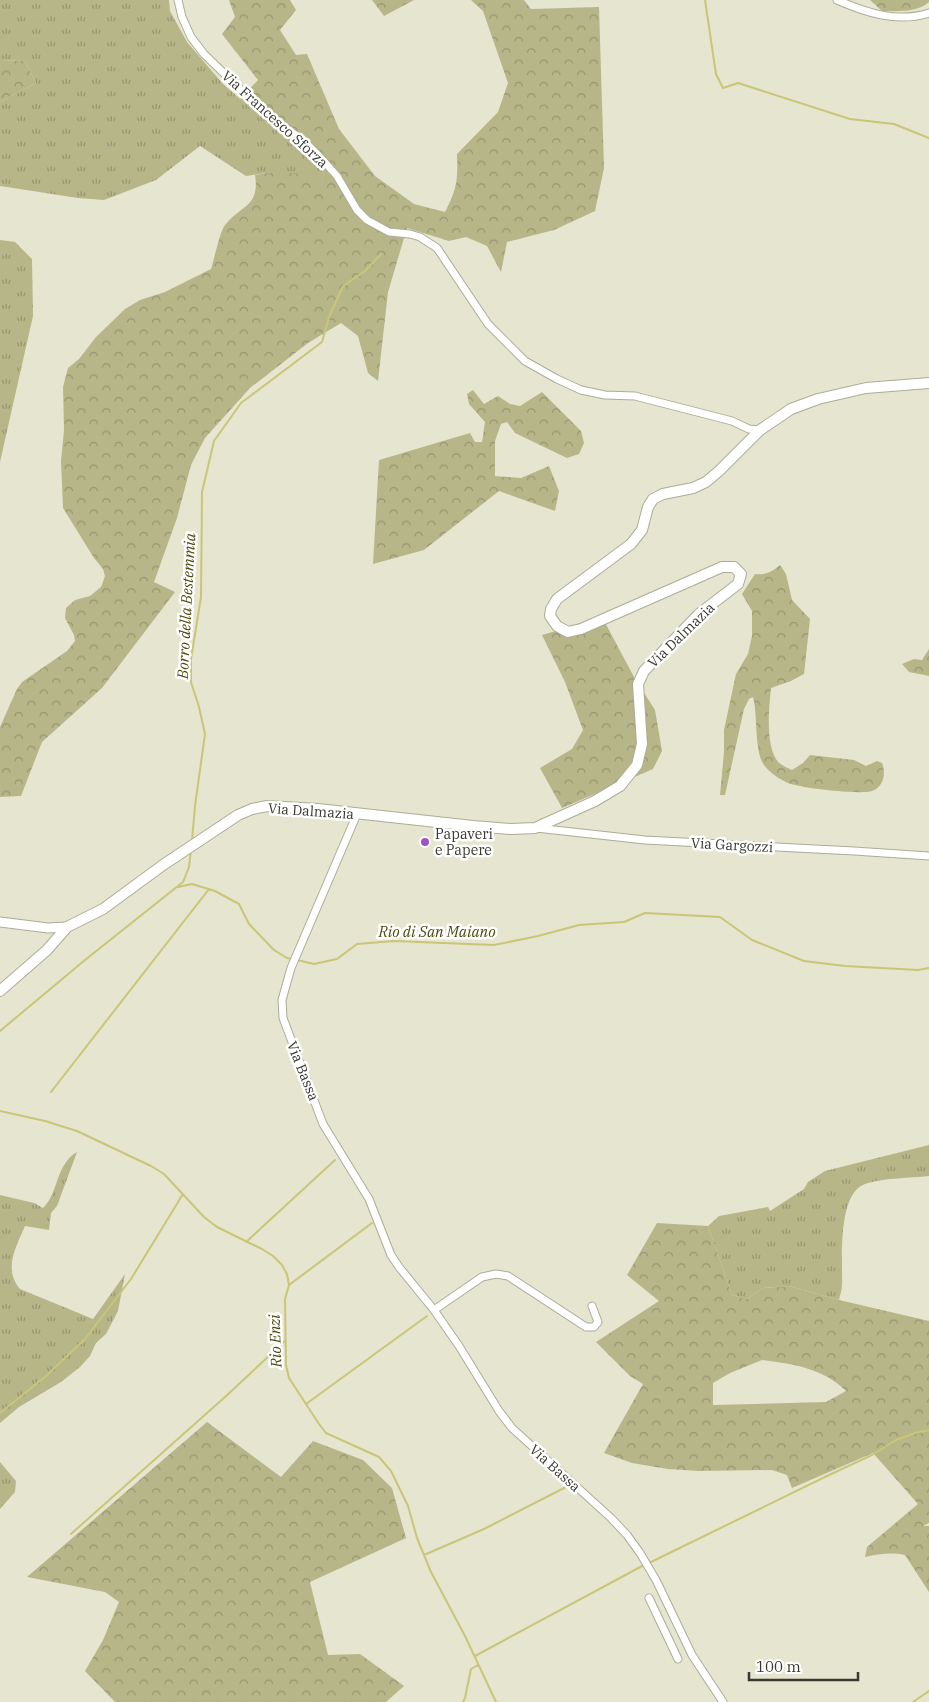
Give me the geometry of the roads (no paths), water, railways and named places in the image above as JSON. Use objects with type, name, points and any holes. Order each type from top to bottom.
[{"type":"main road","name":"Via Dalmazia","points":[[67,927],[103,909],[197,842],[238,815],[252,809],[267,806],[318,809],[473,826],[511,829],[535,828],[595,801],[620,786],[637,765],[642,744],[638,684],[644,671],[699,614],[738,584],[740,574],[734,567],[722,567],[581,629],[568,632],[557,626],[550,616],[553,604],[562,595],[631,544],[642,530],[648,507],[653,499],[664,494],[693,488],[706,482],[720,472],[760,430],[791,409],[818,399],[866,388],[929,383]]},
{"type":"main road","points":[[0,991],[47,950],[67,927]]},
{"type":"street","name":"Via Francesco Sforza","points":[[178,0],[182,17],[191,37],[204,54],[264,112],[304,141],[337,176],[357,210],[376,226],[389,232],[410,234],[431,243],[437,248],[488,324],[525,361],[581,390],[606,395],[634,396],[732,420],[749,429],[760,430]]},
{"type":"street","points":[[837,0],[878,15],[902,18],[929,13]]},
{"type":"street","name":"Via Bassa","points":[[357,814],[291,968],[282,1000],[283,1018],[323,1124],[369,1199],[391,1255],[398,1267],[434,1310],[512,1428],[627,1534],[647,1564],[692,1655],[723,1702]]},
{"type":"street","name":"Via Gargozzi","points":[[535,828],[645,840],[929,856]]},
{"type":"street","points":[[0,922],[48,928],[67,927]]},
{"type":"street","points":[[434,1310],[482,1277],[496,1274],[508,1276],[586,1327],[594,1327],[598,1322],[592,1306]]},
{"type":"street","points":[[649,1598],[678,1659]]},
{"type":"street","points":[[664,1629],[676,1623]]},
{"type":"waterway","points":[[705,0],[716,74],[723,88],[738,83],[850,119],[894,124],[929,138]]},
{"type":"waterway","name":"Borro della Bestemmia","points":[[192,840],[205,734],[191,682],[191,659],[201,597],[202,492],[214,441],[241,403],[322,342],[329,317],[343,286],[365,271],[381,254]]},
{"type":"waterway","name":"Borro della Bestemmia","points":[[0,1031],[183,882],[189,867],[191,850]]},
{"type":"waterway","name":"Rio di San Maiano","points":[[178,887],[192,884],[215,891],[239,904],[249,924],[274,950],[287,958],[293,959]]},
{"type":"waterway","points":[[51,1092],[209,889]]},
{"type":"waterway","name":"Rio di San Maiano","points":[[297,960],[314,964],[337,959],[357,944],[394,941],[494,945],[579,925],[624,922],[645,913],[720,917],[752,940],[804,961],[845,966],[918,970],[929,968]]},
{"type":"waterway","name":"Rio Enzi","points":[[0,1111],[45,1121],[77,1131],[151,1166],[164,1174],[204,1217],[217,1227],[262,1249],[282,1265],[287,1274],[289,1285],[285,1299],[286,1365],[289,1378],[326,1433],[379,1457],[391,1471],[408,1506],[417,1538],[431,1572],[465,1636],[496,1702]]},
{"type":"waterway","points":[[246,1242],[335,1160]]},
{"type":"waterway","points":[[0,1413],[46,1376],[85,1339],[131,1279],[183,1194]]},
{"type":"waterway","points":[[289,1285],[372,1223]]},
{"type":"waterway","points":[[306,1404],[427,1316]]},
{"type":"waterway","points":[[71,1534],[285,1341]]},
{"type":"waterway","points":[[649,1563],[872,1455],[896,1440],[929,1430]]},
{"type":"waterway","points":[[424,1555],[484,1529],[568,1486]]},
{"type":"waterway","points":[[475,1656],[644,1565]]},
{"type":"waterway","points":[[463,1702],[471,1669],[478,1665]]},
{"type":"waterway","points":[[913,1702],[929,1691]]},
{"type":"place","name":"Papaveri e Papere","points":[[425,842]]}]
